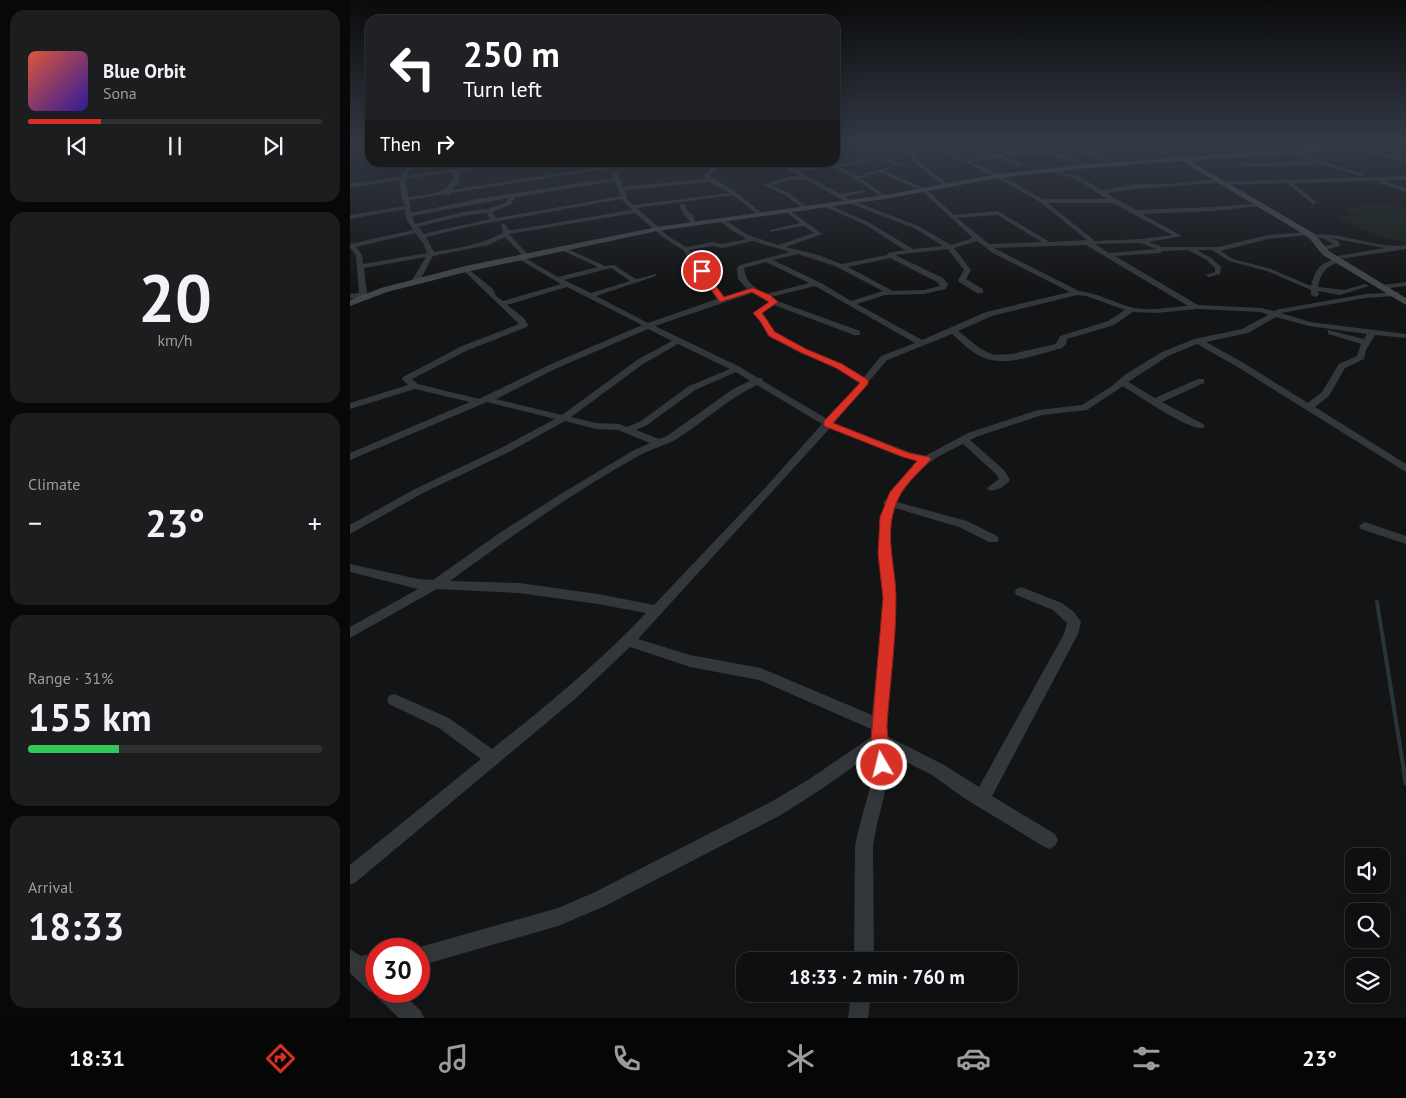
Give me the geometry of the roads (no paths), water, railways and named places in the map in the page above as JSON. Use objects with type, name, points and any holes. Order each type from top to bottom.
[{"type":"street","points":[[402,192],[408,207],[408,216],[431,254]]},
{"type":"street","points":[[405,199],[447,192],[457,202]]},
{"type":"street","points":[[408,216],[471,197],[477,201],[539,192]]},
{"type":"street","points":[[622,192],[623,197],[634,209],[657,229],[685,249],[698,264],[722,300]]},
{"type":"street","points":[[730,192],[761,214]]},
{"type":"street","points":[[781,192],[806,209]]},
{"type":"street","points":[[832,192],[852,202],[916,227],[950,247],[968,270],[962,280],[980,291]]},
{"type":"street","points":[[840,196],[856,192]]},
{"type":"street","points":[[874,192],[885,197]]},
{"type":"street","points":[[350,303],[364,296],[464,269],[657,229],[827,206],[916,192]]},
{"type":"street","points":[[926,192],[952,217],[1002,256],[1077,293]]},
{"type":"street","points":[[1025,192],[1042,201],[1106,255],[1197,307]]},
{"type":"street","points":[[988,246],[1142,241],[1179,236],[1101,192]]},
{"type":"street","points":[[1238,192],[1312,235],[1338,243],[1336,246],[1324,248]]},
{"type":"street","points":[[1300,192],[1314,204]]},
{"type":"street","points":[[361,266],[486,244],[507,232],[634,209],[732,194]]},
{"type":"street","points":[[418,231],[463,214],[489,211],[508,203],[512,196]]},
{"type":"street","points":[[351,246],[418,231],[497,220],[623,197]]},
{"type":"street","points":[[1042,201],[1114,201]]},
{"type":"street","points":[[1135,212],[1221,208],[1259,204]]},
{"type":"street","points":[[682,205],[691,216],[694,224]]},
{"type":"street","points":[[827,206],[868,224],[911,251]]},
{"type":"street","points":[[350,217],[408,207]]},
{"type":"street","points":[[489,211],[507,232],[522,256],[558,280],[678,341],[737,368],[827,424],[906,455],[926,459]]},
{"type":"street","points":[[780,247],[820,234],[788,211]]},
{"type":"street","points":[[952,217],[998,213],[1050,244]]},
{"type":"street","points":[[722,220],[736,231],[795,253],[821,258],[892,292]]},
{"type":"street","points":[[772,231],[805,224]]},
{"type":"street","points":[[1312,235],[1335,260],[1402,297]]},
{"type":"street","points":[[1142,241],[1161,249],[1189,249],[1229,247],[1268,237],[1312,235],[1343,237],[1393,248]]},
{"type":"street","points":[[685,249],[713,244],[722,246],[755,238]]},
{"type":"street","points":[[841,266],[891,256],[892,254],[950,247],[978,238]]},
{"type":"street","points":[[351,246],[356,250],[361,266],[364,296]]},
{"type":"street","points":[[1320,301],[1314,289],[1316,274],[1326,264],[1349,255],[1406,247]]},
{"type":"street","points":[[561,248],[605,268]]},
{"type":"street","points":[[1215,248],[1217,252],[1230,260],[1264,268],[1314,289],[1346,292]]},
{"type":"street","points":[[1324,248],[1349,255]]},
{"type":"street","points":[[1106,255],[1159,252],[1161,249]]},
{"type":"street","points":[[1189,249],[1215,263],[1218,273],[1209,275]]},
{"type":"street","points":[[795,253],[740,267],[742,279],[753,290],[767,296],[774,302],[857,333]]},
{"type":"street","points":[[415,282],[431,254]]},
{"type":"street","points":[[850,304],[892,292],[924,292],[940,288],[944,284],[937,278],[891,256]]},
{"type":"street","points":[[767,260],[815,284],[921,343]]},
{"type":"street","points":[[558,280],[612,266],[635,281]]},
{"type":"street","points":[[464,269],[490,291],[492,297],[521,320],[524,325],[465,348],[406,379],[406,382],[415,386],[596,426],[630,429],[659,443]]},
{"type":"street","points":[[590,296],[654,275]]},
{"type":"street","points":[[501,304],[568,284]]},
{"type":"street","points":[[767,296],[815,284]]},
{"type":"street","points":[[1382,287],[1406,284]]},
{"type":"street","points":[[864,952],[864,848],[866,831],[882,765],[879,733],[890,598],[884,554],[884,531],[890,503],[908,475],[926,459],[963,439],[1041,412],[1084,408],[1129,376],[1172,350],[1197,341],[1245,331],[1274,313],[1320,301],[1365,286]]},
{"type":"street","points":[[350,457],[482,401],[552,367],[647,325],[753,290]]},
{"type":"street","points":[[350,876],[570,695],[628,641],[770,489],[865,382],[878,362],[884,358],[1001,310],[1077,293],[1087,294],[1132,310],[1197,307],[1261,310],[1365,342]]},
{"type":"street","points":[[350,296],[364,296]]},
{"type":"street","points":[[1320,301],[1366,296],[1402,297]]},
{"type":"street","points":[[774,302],[757,313],[764,320],[772,334],[845,369],[865,382]]},
{"type":"street","points":[[953,331],[988,357],[1004,358],[1060,346],[1063,338],[1111,323],[1132,310]]},
{"type":"street","points":[[1299,322],[1406,336]]},
{"type":"street","points":[[1308,408],[1326,394],[1342,366],[1361,357],[1365,342],[1372,332]]},
{"type":"street","points":[[350,530],[419,491],[505,450],[564,418],[640,362],[678,341]]},
{"type":"street","points":[[1197,341],[1239,364],[1406,468]]},
{"type":"street","points":[[630,429],[644,423],[692,388],[737,368]]},
{"type":"street","points":[[350,633],[435,585],[505,535],[568,494],[638,452],[681,431],[736,391],[759,380]]},
{"type":"street","points":[[1156,401],[1201,381]]},
{"type":"street","points":[[1122,382],[1200,426]]},
{"type":"street","points":[[350,406],[415,386]]},
{"type":"street","points":[[963,439],[1000,472],[1006,480],[992,488]]},
{"type":"street","points":[[890,503],[962,524],[993,539]]},
{"type":"street","points":[[1365,526],[1406,540]]},
{"type":"street","points":[[350,568],[418,584],[519,588],[598,599],[656,610]]},
{"type":"street","points":[[973,794],[981,795],[986,791],[1071,634],[1074,622],[1062,608],[1021,592]]},
{"type":"street","points":[[628,641],[690,661],[761,674],[879,733],[973,794],[1049,840]]},
{"type":"street","points":[[394,700],[444,723],[492,758]]},
{"type":"street","points":[[430,953],[558,917],[599,900],[733,832],[783,804],[879,733]]},
{"type":"street","points":[[353,962],[365,973]]},
{"type":"street","points":[[858,1018],[860,1002]]},
{"type":"street","points":[[397,1003],[414,1018]]},
{"type":"waterway","points":[[1377,602],[1404,771]]},
{"type":"waterway","points":[[1404,770],[1406,783]]}]
